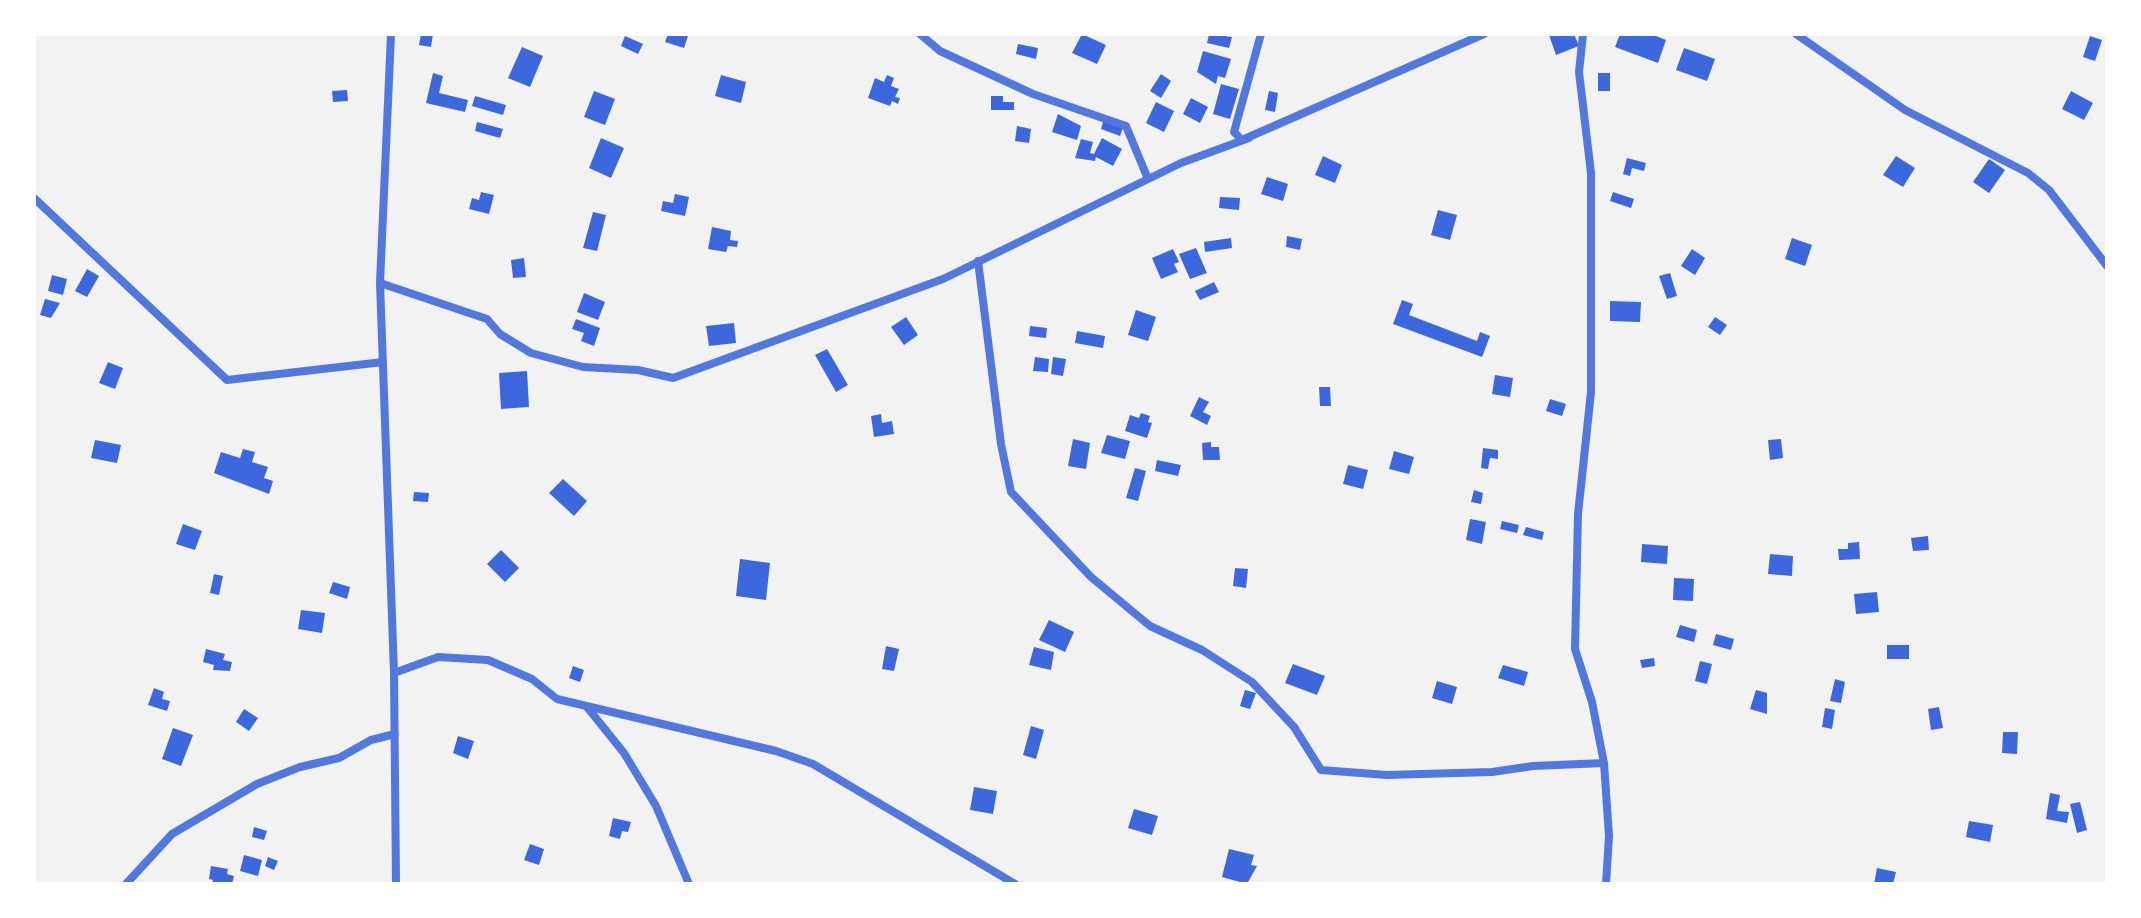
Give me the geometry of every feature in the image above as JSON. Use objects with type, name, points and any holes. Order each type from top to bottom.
[{"type":"street","points":[[391,34],[380,283],[394,673],[396,884]]},
{"type":"street","points":[[920,34],[940,51],[1033,94],[1126,126],[1148,179]]},
{"type":"street","points":[[1249,138],[1242,140],[1234,132],[1261,34]]},
{"type":"street","points":[[380,283],[487,319],[500,334],[531,353],[583,367],[638,370],[673,378],[943,279],[1148,179],[1484,34]]},
{"type":"street","points":[[1583,34],[1579,72],[1591,173],[1591,392],[1578,514],[1575,649],[1592,702],[1604,763],[1609,836],[1606,884]]},
{"type":"street","points":[[1796,34],[1905,110],[2028,173],[2049,190],[2107,266]]},
{"type":"street","points":[[34,198],[227,380],[383,362]]},
{"type":"street","points":[[978,261],[1001,444],[1011,492],[1091,577],[1150,626],[1202,650],[1252,682],[1294,727],[1321,770],[1387,775],[1492,772],[1533,766],[1604,763]]},
{"type":"street","points":[[394,673],[438,657],[488,660],[532,679],[557,699],[776,751],[813,764],[1015,884]]},
{"type":"street","points":[[587,707],[624,753],[656,806],[689,884]]},
{"type":"street","points":[[126,884],[172,834],[257,784],[300,767],[339,758],[371,740],[395,734]]},
{"type":"building","points":[[421,34],[433,34],[431,47],[419,45]]},
{"type":"building","points":[[668,34],[688,36],[684,48],[665,42]]},
{"type":"building","points":[[1082,34],[1106,45],[1097,64],[1072,53]]},
{"type":"building","points":[[1209,34],[1232,37],[1229,48],[1207,43]]},
{"type":"building","points":[[1574,34],[1579,46],[1556,55],[1549,35]]},
{"type":"building","points":[[1620,34],[1651,34],[1666,40],[1658,63],[1615,47]]},
{"type":"building","points":[[625,36],[643,44],[638,54],[621,46]]},
{"type":"building","points":[[2090,36],[2102,40],[2095,61],[2083,57]]},
{"type":"building","points":[[1018,44],[1038,48],[1036,59],[1016,54]]},
{"type":"building","points":[[522,47],[543,56],[530,87],[508,78]]},
{"type":"building","points":[[1684,48],[1715,59],[1707,81],[1676,70]]},
{"type":"building","points":[[1203,51],[1231,59],[1225,78],[1218,76],[1216,84],[1197,72]]},
{"type":"building","points":[[433,73],[443,76],[439,93],[468,100],[465,112],[426,103]]},
{"type":"building","points":[[1598,73],[1610,73],[1610,91],[1598,91]]},
{"type":"building","points":[[1161,74],[1171,81],[1161,98],[1150,91]]},
{"type":"building","points":[[721,75],[746,82],[741,103],[715,96]]},
{"type":"building","points":[[887,75],[894,78],[891,86],[899,89],[895,97],[900,98],[898,104],[892,101],[890,106],[868,98],[875,78],[884,82]]},
{"type":"building","points":[[1221,84],[1239,89],[1230,119],[1213,114]]},
{"type":"building","points":[[347,90],[348,101],[333,102],[332,91]]},
{"type":"building","points":[[594,91],[615,99],[605,125],[584,117]]},
{"type":"building","points":[[1269,91],[1278,93],[1275,112],[1265,110]]},
{"type":"building","points":[[2071,91],[2093,103],[2084,120],[2062,109]]},
{"type":"building","points":[[475,96],[506,105],[503,115],[472,106]]},
{"type":"building","points":[[991,96],[1003,96],[1003,102],[1014,102],[1014,110],[991,110]]},
{"type":"building","points":[[1191,98],[1208,107],[1200,123],[1183,114]]},
{"type":"building","points":[[1156,102],[1174,111],[1164,132],[1146,123]]},
{"type":"building","points":[[1058,114],[1081,126],[1077,140],[1052,132]]},
{"type":"building","points":[[1104,119],[1124,125],[1120,136],[1101,129]]},
{"type":"building","points":[[477,122],[503,129],[500,138],[475,131]]},
{"type":"building","points":[[1017,126],[1031,129],[1029,143],[1015,141]]},
{"type":"building","points":[[601,138],[624,148],[611,178],[589,168]]},
{"type":"building","points":[[1102,138],[1122,149],[1113,166],[1096,157],[1095,161],[1075,158],[1081,139],[1093,142],[1090,153],[1094,154]]},
{"type":"building","points":[[1323,156],[1342,165],[1335,183],[1315,175]]},
{"type":"building","points":[[1896,156],[1915,168],[1903,187],[1883,175]]},
{"type":"building","points":[[1627,158],[1646,163],[1644,171],[1632,168],[1630,176],[1623,174]]},
{"type":"building","points":[[1989,159],[2005,170],[1989,193],[1973,182]]},
{"type":"building","points":[[1267,177],[1288,184],[1283,201],[1261,194]]},
{"type":"building","points":[[481,192],[494,195],[489,214],[469,209],[472,198],[479,200]]},
{"type":"building","points":[[1613,192],[1634,199],[1631,208],[1610,201]]},
{"type":"building","points":[[675,194],[689,197],[685,216],[661,211],[663,201],[673,203]]},
{"type":"building","points":[[1220,197],[1240,198],[1239,210],[1219,208]]},
{"type":"building","points":[[1438,210],[1457,215],[1450,240],[1431,235]]},
{"type":"building","points":[[593,212],[606,215],[597,251],[583,248]]},
{"type":"building","points":[[712,227],[731,231],[730,240],[738,241],[737,247],[728,246],[726,252],[708,249]]},
{"type":"building","points":[[1287,236],[1302,239],[1300,250],[1286,247]]},
{"type":"building","points":[[1231,238],[1232,248],[1205,252],[1204,242]]},
{"type":"building","points":[[1792,238],[1812,245],[1805,266],[1785,259]]},
{"type":"building","points":[[1196,248],[1207,273],[1190,279],[1179,254]]},
{"type":"building","points":[[1173,249],[1179,262],[1174,264],[1178,272],[1161,279],[1152,258]]},
{"type":"building","points":[[1692,249],[1705,258],[1695,275],[1681,266]]},
{"type":"building","points":[[524,258],[526,277],[513,278],[511,260]]},
{"type":"building","points":[[87,269],[99,276],[87,297],[75,291]]},
{"type":"building","points":[[1670,273],[1677,296],[1667,299],[1659,276]]},
{"type":"building","points":[[52,275],[67,279],[63,295],[48,291]]},
{"type":"building","points":[[1214,282],[1219,292],[1200,300],[1195,291]]},
{"type":"building","points":[[584,293],[605,302],[598,320],[577,312]]},
{"type":"building","points":[[45,299],[60,303],[51,318],[40,315]]},
{"type":"building","points":[[1402,300],[1413,304],[1409,315],[1477,341],[1480,332],[1490,336],[1482,357],[1393,324]]},
{"type":"building","points":[[1610,301],[1641,302],[1640,322],[1610,321]]},
{"type":"building","points":[[1136,310],[1156,317],[1148,341],[1128,335]]},
{"type":"building","points":[[906,317],[918,335],[904,345],[891,327]]},
{"type":"building","points":[[1715,317],[1727,325],[1720,335],[1708,327]]},
{"type":"building","points":[[576,319],[600,328],[594,346],[581,341],[584,333],[572,329]]},
{"type":"building","points":[[734,323],[736,343],[709,346],[706,326]]},
{"type":"building","points":[[1030,326],[1047,328],[1046,338],[1029,336]]},
{"type":"building","points":[[1077,331],[1105,336],[1103,348],[1075,343]]},
{"type":"building","points":[[827,349],[848,385],[836,392],[815,355]]},
{"type":"building","points":[[1035,357],[1049,359],[1048,372],[1033,371]]},
{"type":"building","points":[[1053,357],[1066,359],[1063,376],[1051,374]]},
{"type":"building","points":[[108,362],[123,368],[115,389],[99,383]]},
{"type":"building","points":[[527,371],[529,407],[501,409],[499,373]]},
{"type":"building","points":[[1495,375],[1513,378],[1510,397],[1492,394]]},
{"type":"building","points":[[1319,387],[1330,387],[1331,406],[1320,406]]},
{"type":"building","points":[[1199,397],[1209,402],[1203,412],[1211,416],[1207,425],[1190,416]]},
{"type":"building","points":[[1550,399],[1566,404],[1562,416],[1546,411]]},
{"type":"building","points":[[1141,413],[1150,416],[1148,422],[1152,423],[1147,438],[1125,431],[1130,415],[1139,418]]},
{"type":"building","points":[[881,414],[882,423],[892,421],[894,434],[874,437],[871,416]]},
{"type":"building","points":[[1107,435],[1130,441],[1125,459],[1101,453]]},
{"type":"building","points":[[1073,439],[1090,443],[1086,469],[1068,466]]},
{"type":"building","points":[[1781,439],[1783,458],[1770,460],[1768,440]]},
{"type":"building","points":[[95,440],[121,445],[117,463],[91,458]]},
{"type":"building","points":[[1211,442],[1211,447],[1219,447],[1220,460],[1203,460],[1202,443]]},
{"type":"building","points":[[1483,448],[1498,450],[1498,459],[1490,458],[1488,469],[1481,468]]},
{"type":"building","points":[[243,449],[255,452],[252,462],[268,467],[264,478],[273,481],[269,494],[214,473],[221,452],[240,458]]},
{"type":"building","points":[[1394,451],[1414,457],[1409,474],[1389,469]]},
{"type":"building","points":[[1157,460],[1181,465],[1178,476],[1155,471]]},
{"type":"building","points":[[1348,465],[1368,470],[1363,489],[1343,484]]},
{"type":"building","points":[[1135,468],[1146,471],[1138,501],[1126,498]]},
{"type":"building","points":[[563,479],[587,501],[574,516],[549,493]]},
{"type":"building","points":[[1474,490],[1483,493],[1481,504],[1471,502]]},
{"type":"building","points":[[414,492],[429,493],[428,502],[413,501]]},
{"type":"building","points":[[1470,519],[1486,522],[1482,544],[1466,540]]},
{"type":"building","points":[[1502,521],[1519,525],[1517,533],[1500,529]]},
{"type":"building","points":[[183,524],[202,531],[195,550],[176,544]]},
{"type":"building","points":[[1526,527],[1544,532],[1542,540],[1523,535]]},
{"type":"building","points":[[1928,536],[1929,550],[1913,551],[1911,538]]},
{"type":"building","points":[[1859,542],[1860,559],[1839,560],[1838,549],[1848,549],[1848,543]]},
{"type":"building","points":[[1642,544],[1668,546],[1667,564],[1641,562]]},
{"type":"building","points":[[501,550],[519,568],[505,582],[487,564]]},
{"type":"building","points":[[1770,554],[1793,556],[1792,576],[1768,574]]},
{"type":"building","points":[[740,559],[770,563],[766,600],[736,596]]},
{"type":"building","points":[[1235,568],[1248,569],[1246,588],[1233,586]]},
{"type":"building","points":[[214,574],[223,576],[219,595],[210,593]]},
{"type":"building","points":[[1674,578],[1694,579],[1693,601],[1673,600]]},
{"type":"building","points":[[333,582],[350,587],[347,599],[329,593]]},
{"type":"building","points":[[1877,592],[1879,612],[1856,614],[1854,594]]},
{"type":"building","points":[[301,610],[325,613],[322,633],[298,629]]},
{"type":"building","points":[[1049,620],[1074,632],[1065,652],[1039,640]]},
{"type":"building","points":[[1680,625],[1697,630],[1694,642],[1676,637]]},
{"type":"building","points":[[1716,634],[1734,639],[1731,650],[1713,645]]},
{"type":"building","points":[[1887,645],[1909,645],[1909,659],[1887,659]]},
{"type":"building","points":[[886,646],[899,649],[894,671],[882,669]]},
{"type":"building","points":[[1034,647],[1054,652],[1051,670],[1029,665]]},
{"type":"building","points":[[206,649],[225,654],[223,660],[232,662],[230,671],[213,670],[214,665],[203,662]]},
{"type":"building","points":[[1654,658],[1655,666],[1642,668],[1640,660]]},
{"type":"building","points":[[1700,661],[1712,664],[1707,684],[1695,681]]},
{"type":"building","points":[[1293,664],[1325,676],[1317,695],[1285,683]]},
{"type":"building","points":[[1503,665],[1528,672],[1524,686],[1498,678]]},
{"type":"building","points":[[573,666],[584,670],[580,682],[569,678]]},
{"type":"building","points":[[1835,679],[1845,682],[1841,703],[1830,701]]},
{"type":"building","points":[[1437,681],[1457,687],[1452,704],[1432,698]]},
{"type":"building","points":[[154,688],[164,692],[162,699],[170,701],[167,711],[148,705]]},
{"type":"building","points":[[1245,690],[1256,693],[1250,709],[1240,706]]},
{"type":"building","points":[[1756,690],[1767,693],[1767,714],[1750,709]]},
{"type":"building","points":[[1939,707],[1943,728],[1931,730],[1928,709]]},
{"type":"building","points":[[1825,708],[1835,710],[1832,729],[1822,727]]},
{"type":"building","points":[[244,709],[258,718],[249,731],[236,722]]},
{"type":"building","points":[[1031,726],[1044,730],[1036,759],[1023,755]]},
{"type":"building","points":[[173,728],[193,735],[181,766],[162,759]]},
{"type":"building","points":[[2003,732],[2018,732],[2017,754],[2002,753]]},
{"type":"building","points":[[458,736],[474,741],[468,759],[453,753]]},
{"type":"building","points":[[974,787],[997,791],[993,814],[970,810]]},
{"type":"building","points":[[2050,793],[2060,795],[2057,811],[2069,812],[2067,823],[2046,819]]},
{"type":"building","points":[[2080,802],[2087,830],[2077,833],[2070,804]]},
{"type":"building","points":[[1134,809],[1158,816],[1152,835],[1128,828]]},
{"type":"building","points":[[613,818],[631,822],[628,832],[622,831],[620,839],[609,836]]},
{"type":"building","points":[[1969,821],[1993,825],[1990,842],[1966,837]]},
{"type":"building","points":[[254,827],[267,831],[264,840],[252,837]]},
{"type":"building","points":[[530,844],[544,849],[539,865],[524,860]]},
{"type":"building","points":[[1229,849],[1254,855],[1251,865],[1257,866],[1247,884],[1222,877]]},
{"type":"building","points":[[244,855],[262,860],[258,876],[240,871]]},
{"type":"building","points":[[268,857],[278,861],[274,870],[265,866]]},
{"type":"building","points":[[211,866],[228,869],[227,874],[234,876],[232,884],[212,884],[213,880],[209,879]]},
{"type":"building","points":[[1877,868],[1896,872],[1893,884],[1874,884]]}]
